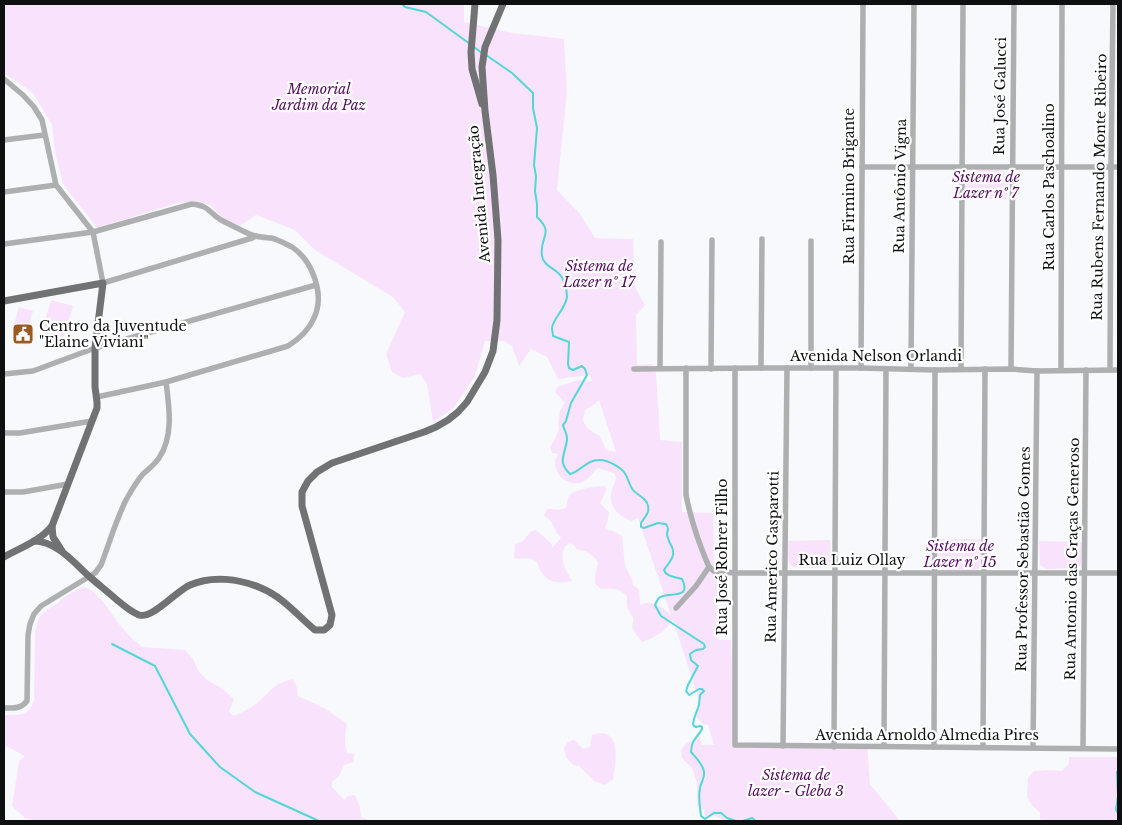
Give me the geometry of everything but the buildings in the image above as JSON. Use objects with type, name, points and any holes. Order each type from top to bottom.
[{"type":"main road","name":"Avenida Integração","points":[[475,4],[471,45],[472,69],[484,111]]},
{"type":"main road","name":"Avenida Integração","points":[[52,526],[53,537],[64,553],[124,605],[140,615],[154,612],[190,585],[202,581],[238,580],[261,588],[285,602],[315,630],[324,630],[330,625],[332,615],[302,506],[302,492],[305,486],[317,472],[332,464],[424,432],[448,420],[467,402],[485,372],[494,351],[497,320],[498,240],[493,175],[484,111],[482,67],[484,54],[503,4]]},
{"type":"main road","points":[[4,301],[102,283],[95,348],[97,408],[52,526],[34,541],[4,557]]},
{"type":"main road","name":"Avenida Integração","points":[[34,541],[48,544],[64,553]]},
{"type":"street","name":"Rua Firmino Brigante","points":[[861,368],[863,4]]},
{"type":"street","name":"Rua Antônio Vigna","points":[[911,369],[914,4]]},
{"type":"street","points":[[961,369],[963,4]]},
{"type":"street","name":"Rua José Galucci","points":[[1010,369],[1014,4]]},
{"type":"street","name":"Rua Carlos Paschoalino","points":[[1061,370],[1062,4]]},
{"type":"street","name":"Rua Rubens Fernando Monte Ribeiro","points":[[1110,370],[1113,4]]},
{"type":"street","points":[[4,79],[23,95],[42,120],[56,185],[93,232],[102,283],[256,236]]},
{"type":"street","points":[[4,140],[44,135]]},
{"type":"street","points":[[862,167],[1118,167]]},
{"type":"street","points":[[4,192],[56,185]]},
{"type":"street","points":[[4,244],[93,232],[192,204],[206,208],[221,219],[256,236],[266,239],[270,238],[290,246],[305,258],[316,285],[317,304],[315,317],[301,336],[288,346],[166,382],[97,398]]},
{"type":"street","points":[[761,368],[762,239]]},
{"type":"street","points":[[711,368],[712,240]]},
{"type":"street","points":[[811,241],[811,368]]},
{"type":"street","points":[[660,368],[661,242]]},
{"type":"street","points":[[4,374],[33,371],[95,348],[316,285]]},
{"type":"street","points":[[676,608],[709,568],[690,514],[686,495],[686,368]]},
{"type":"street","name":"Rua José Rohrer Filho","points":[[735,368],[735,745]]},
{"type":"street","name":"Rua Americo Gasparotti","points":[[783,746],[787,368]]},
{"type":"street","name":"Avenida Nelson Orlandi","points":[[634,369],[1118,370]]},
{"type":"street","points":[[834,746],[836,369]]},
{"type":"street","points":[[983,747],[985,369]]},
{"type":"street","points":[[884,746],[886,370]]},
{"type":"street","points":[[934,747],[935,370]]},
{"type":"street","name":"Rua Antonio das Graças Generoso","points":[[1083,748],[1086,370]]},
{"type":"street","name":"Rua Professor Sebastião Gomes","points":[[1033,748],[1037,371]]},
{"type":"street","points":[[4,708],[16,708],[27,701],[28,635],[32,619],[40,606],[90,577],[101,565],[123,505],[133,487],[155,463],[164,448],[170,416],[166,382]]},
{"type":"street","points":[[4,433],[20,433],[92,421]]},
{"type":"street","points":[[4,492],[23,492],[68,484]]},
{"type":"street","name":"Rua Luiz Ollay","points":[[709,568],[714,571],[735,573],[1118,573]]},
{"type":"street","name":"Avenida Arnoldo Almedia Pires","points":[[735,745],[1118,748]]},
{"type":"green space","points":[[4,4],[464,4],[464,22],[512,33],[564,39],[567,91],[557,190],[580,214],[595,238],[633,239],[635,287],[645,305],[636,315],[637,365],[652,364],[656,373],[660,440],[682,442],[682,512],[713,513],[714,568],[732,569],[731,576],[717,576],[718,640],[731,640],[735,745],[867,746],[870,784],[900,821],[726,821],[714,816],[705,819],[704,810],[697,806],[697,783],[692,768],[682,758],[681,750],[686,743],[700,738],[702,745],[714,745],[708,725],[703,724],[696,717],[700,703],[673,620],[659,634],[642,642],[632,627],[633,618],[627,607],[627,596],[615,589],[601,589],[595,583],[598,562],[589,553],[577,550],[574,545],[569,543],[565,547],[562,556],[572,581],[558,582],[550,580],[546,578],[534,560],[514,558],[515,544],[523,541],[531,531],[536,530],[552,544],[552,548],[561,538],[551,521],[544,516],[547,509],[559,510],[566,508],[568,497],[576,491],[604,486],[607,489],[600,503],[609,512],[605,529],[622,536],[625,566],[633,585],[639,590],[640,605],[653,603],[671,615],[638,518],[632,521],[623,517],[612,504],[611,494],[616,478],[614,473],[598,468],[584,481],[574,483],[562,478],[555,467],[558,454],[552,453],[550,447],[559,429],[560,411],[565,403],[555,392],[557,387],[578,380],[592,381],[590,375],[558,379],[547,357],[531,349],[519,366],[512,346],[504,341],[485,341],[475,376],[453,409],[433,422],[427,384],[420,374],[403,378],[392,372],[386,354],[405,312],[393,297],[315,250],[295,230],[256,215],[240,226],[221,217],[210,205],[195,201],[177,203],[97,228],[63,184],[55,152],[52,125],[33,93],[4,73]],"holes":[[[599,400],[616,452],[606,450],[600,436],[589,429],[583,419],[585,410]]]},
{"type":"green space","name":"Sistema de Lazer nº 7","points":[[973,170],[1001,170],[1005,172],[1007,199],[965,199],[965,179],[969,172]]},
{"type":"green space","points":[[51,300],[73,306],[62,344],[40,338]]},
{"type":"green space","points":[[19,307],[33,311],[26,335],[12,331]]},
{"type":"green space","name":"Sistema de Lazer nº 15","points":[[938,539],[981,539],[981,565],[976,570],[946,570],[939,567]]},
{"type":"green space","points":[[830,540],[830,565],[820,568],[802,568],[792,566],[790,563],[788,541]]},
{"type":"green space","points":[[1039,541],[1082,542],[1080,566],[1077,568],[1047,569],[1040,565]]},
{"type":"green space","points":[[85,587],[101,599],[122,628],[142,647],[185,650],[193,659],[199,672],[207,680],[221,688],[234,699],[229,712],[233,716],[252,707],[277,685],[293,679],[298,696],[324,708],[347,724],[346,749],[347,753],[354,754],[354,762],[344,765],[339,776],[332,782],[332,787],[344,800],[348,796],[355,795],[360,807],[361,817],[371,821],[36,821],[25,818],[12,806],[19,761],[25,756],[4,745],[4,715],[22,714],[32,706],[34,700],[35,630],[39,618],[45,611],[63,598]]},
{"type":"green space","points":[[606,734],[612,738],[615,749],[613,779],[605,785],[594,781],[579,766],[573,765],[566,757],[564,749],[568,742],[574,740],[583,749],[590,747],[592,735]]},
{"type":"green space","points":[[1069,757],[1118,757],[1118,821],[1043,821],[1040,819],[1040,813],[1027,797],[1028,778],[1034,771],[1062,771],[1069,764]]},
{"type":"waterway","points":[[402,4],[405,7],[426,12],[470,44]]},
{"type":"waterway","points":[[474,47],[482,53]]},
{"type":"waterway","points":[[486,55],[512,73],[533,93],[533,108],[537,128],[534,165],[537,217],[545,227],[546,232],[542,244],[542,256],[546,263],[562,277],[567,294],[566,302],[554,321],[552,328],[553,336],[569,342],[569,368],[573,370],[582,366],[587,375],[571,403],[563,425],[567,438],[563,458],[564,466],[570,474],[595,460],[603,460],[617,466],[625,474],[633,490],[647,503],[648,511],[641,523],[641,527],[644,528],[658,523],[666,524],[668,528],[667,535],[673,554],[664,570],[669,575],[682,579],[684,590],[681,593],[662,596],[655,605],[661,616],[704,644],[705,647],[690,654],[691,660],[698,666],[686,691],[689,695],[699,689],[704,691],[700,695],[693,724],[696,727],[702,727],[702,729],[693,741],[691,752],[701,764],[704,772],[699,795],[701,816],[705,819],[714,813],[721,813],[727,818],[736,821]]},
{"type":"waterway","points":[[112,644],[155,666],[190,734],[220,767],[255,792],[319,821]]},
{"type":"waterway","points":[[1117,772],[1118,796],[1116,810],[1118,813]]},
{"type":"waterway","points":[[743,821],[752,818],[756,821]]},
{"type":"place","name":"Centro da Juventude \"Elaine Viviani\"","points":[[23,334]]},
{"type":"park label","name":"Memorial Jardim da Paz","points":[[319,98]]},
{"type":"park label","name":"Sistema de Lazer nº 17","points":[[599,274]]},
{"type":"park label","name":"Sistema de lazer - Gleba 3","points":[[796,784]]}]
